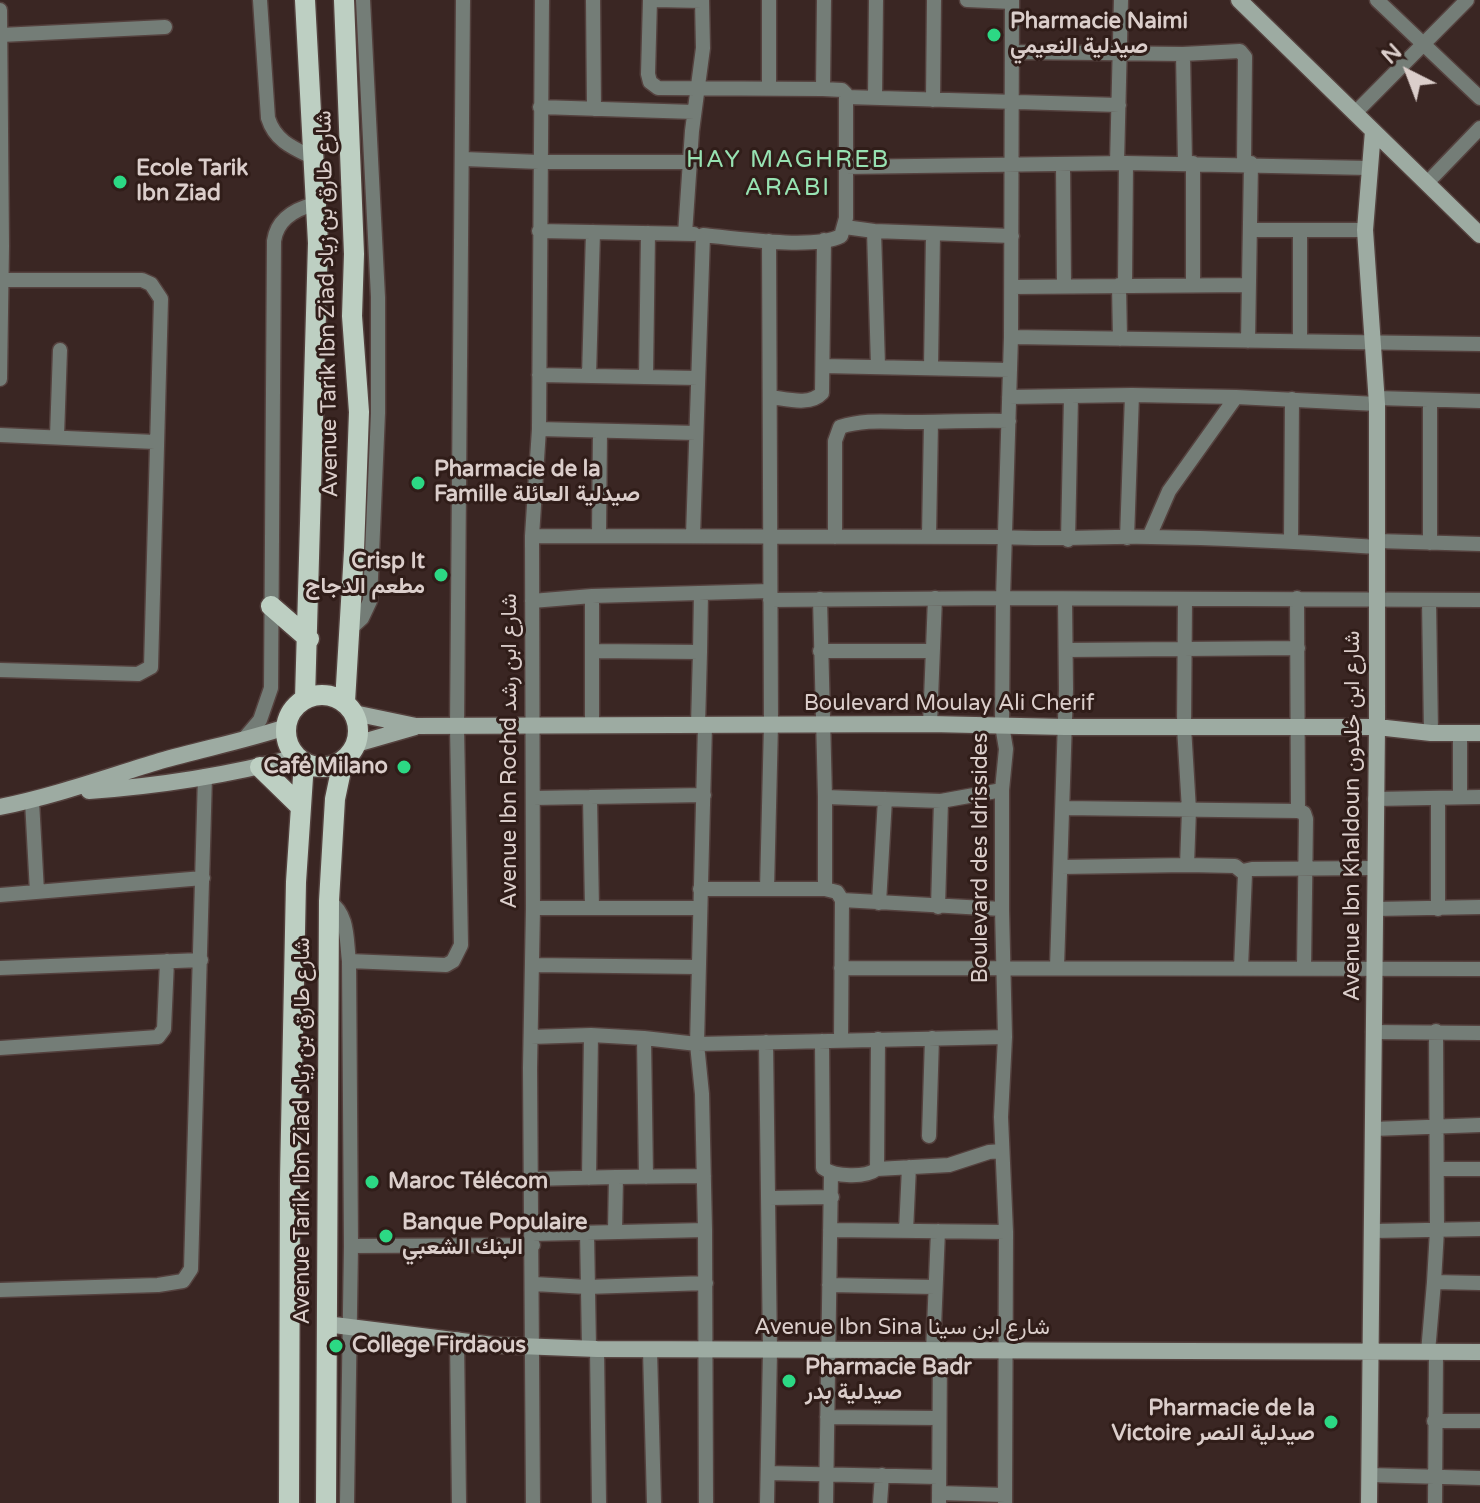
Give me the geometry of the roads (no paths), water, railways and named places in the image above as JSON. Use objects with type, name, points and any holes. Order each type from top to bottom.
[{"type":"main road","name":"Avenue Tarik Ibn Ziad شارع طارق بن زياد","points":[[289,1503],[290,1179],[300,759],[287,739],[286,727],[289,716],[305,698],[318,312],[314,158],[305,0]]},
{"type":"main road","name":"Avenue Tarik Ibn Ziad شارع طارق بن زياد","points":[[326,1503],[329,901],[335,799],[356,749],[359,729],[350,708],[350,629],[368,413],[352,316],[354,254],[344,0]]},
{"type":"main road","points":[[271,606],[309,639]]},
{"type":"main road","points":[[305,698],[328,694],[350,708]]},
{"type":"main road","points":[[300,759],[321,767],[333,766],[356,749]]},
{"type":"main road","points":[[335,799],[356,749]]},
{"type":"main road","points":[[260,767],[300,806]]},
{"type":"street","points":[[260,0],[268,118],[275,136],[314,158]]},
{"type":"street","points":[[363,0],[378,297],[368,413]]},
{"type":"street","points":[[349,961],[446,965],[458,954],[461,945],[457,727],[463,0]]},
{"type":"street","name":"Avenue Ibn Rochd شارع ابن رشد","points":[[533,1503],[532,536],[539,429],[542,0]]},
{"type":"street","points":[[593,0],[594,109]]},
{"type":"street","points":[[539,231],[685,234],[769,241],[838,238],[845,227],[846,97],[842,90],[769,88],[698,89],[658,88],[650,82],[653,0],[702,0],[703,48],[698,89],[694,112],[685,234]]},
{"type":"street","points":[[769,0],[769,88]]},
{"type":"street","points":[[823,89],[824,0]]},
{"type":"street","points":[[875,98],[876,0]]},
{"type":"street","points":[[933,100],[934,0]]},
{"type":"street","points":[[967,0],[1012,1]]},
{"type":"street","points":[[1120,339],[1121,0]]},
{"type":"street","points":[[1239,0],[1430,179],[1480,235]]},
{"type":"street","points":[[1253,0],[1358,110],[1373,131],[1480,222]]},
{"type":"street","points":[[1377,0],[1480,98]]},
{"type":"street","points":[[1358,110],[1467,0]]},
{"type":"street","name":"Boulevard des Idrissides","points":[[1005,1499],[1006,1232],[1001,1117],[1005,1037],[1002,790],[1006,749],[1002,725],[1012,287],[1012,1]]},
{"type":"street","points":[[0,10],[0,379]]},
{"type":"street","points":[[1,35],[165,27]]},
{"type":"street","points":[[1012,52],[1183,54],[1236,51],[1243,54],[1250,230],[1248,341]]},
{"type":"street","points":[[1183,54],[1193,285]]},
{"type":"street","points":[[846,97],[1119,105]]},
{"type":"street","points":[[540,107],[694,112]]},
{"type":"street","points":[[1430,179],[1480,128]]},
{"type":"street","name":"Avenue Ibn Khaldoun شارع ابن خلدون","points":[[1369,1503],[1377,401],[1365,230],[1373,131]]},
{"type":"street","points":[[464,159],[690,162]]},
{"type":"street","points":[[845,167],[1189,163],[1369,168]]},
{"type":"street","points":[[1063,164],[1064,286]]},
{"type":"street","points":[[242,741],[260,720],[269,698],[274,241],[277,228],[288,216],[315,204]]},
{"type":"street","points":[[845,227],[874,231],[1012,236]]},
{"type":"street","points":[[1250,230],[1365,230]]},
{"type":"street","points":[[874,231],[878,366]]},
{"type":"street","points":[[589,376],[593,232]]},
{"type":"street","points":[[1300,232],[1300,341]]},
{"type":"street","points":[[646,377],[648,233]]},
{"type":"street","points":[[931,368],[933,234]]},
{"type":"street","points":[[693,536],[703,235]]},
{"type":"street","points":[[770,397],[815,400],[822,393],[824,240]]},
{"type":"street","points":[[767,889],[771,724],[769,241]]},
{"type":"street","points":[[0,670],[138,674],[151,667],[161,299],[151,284],[142,280],[2,280]]},
{"type":"street","points":[[1012,287],[1249,285]]},
{"type":"street","points":[[1011,337],[1480,344]]},
{"type":"street","points":[[57,436],[60,350]]},
{"type":"street","points":[[823,366],[1010,370]]},
{"type":"street","points":[[539,375],[698,378]]},
{"type":"street","points":[[1009,397],[1132,395],[1480,401]]},
{"type":"street","points":[[1127,538],[1132,395]]},
{"type":"street","points":[[1068,540],[1071,397]]},
{"type":"street","points":[[1149,537],[1169,491],[1236,397]]},
{"type":"street","points":[[1291,541],[1292,399]]},
{"type":"street","points":[[1430,400],[1430,543]]},
{"type":"street","points":[[835,537],[835,441],[840,427],[870,421],[1009,421]]},
{"type":"street","points":[[929,537],[931,422]]},
{"type":"street","points":[[539,429],[696,433]]},
{"type":"street","points":[[599,535],[600,431]]},
{"type":"street","points":[[0,435],[155,442]]},
{"type":"street","points":[[532,536],[1004,537],[1068,540],[1149,537],[1480,544]]},
{"type":"street","points":[[532,601],[701,593],[820,599],[1480,600]]},
{"type":"street","points":[[701,593],[704,795],[697,1044],[704,1176],[706,1503]]},
{"type":"street","points":[[592,596],[592,725]]},
{"type":"street","points":[[930,724],[935,598]]},
{"type":"street","points":[[1297,598],[1298,811]]},
{"type":"street","points":[[820,599],[825,889]]},
{"type":"street","points":[[1185,599],[1184,727],[1189,810],[1187,865]]},
{"type":"street","points":[[1057,967],[1065,727],[1065,600]]},
{"type":"street","points":[[1429,600],[1431,733]]},
{"type":"street","points":[[1066,650],[1298,648]]},
{"type":"street","points":[[592,651],[700,652]]},
{"type":"street","points":[[820,651],[932,651]]},
{"type":"street","name":"Boulevard Moulay Ali Cherif","points":[[350,708],[416,726],[457,727],[930,724],[1377,727],[1431,733],[1480,733]]},
{"type":"street","name":"Boulevard Moulay Ali Cherif","points":[[356,749],[416,726]]},
{"type":"street","points":[[0,807],[32,801],[286,727]]},
{"type":"street","points":[[1460,733],[1460,797]]},
{"type":"street","points":[[63,792],[138,787],[300,759]]},
{"type":"street","points":[[0,1290],[178,1283],[191,1269],[205,776]]},
{"type":"street","points":[[825,797],[941,801],[1002,790]]},
{"type":"street","points":[[533,798],[704,795]]},
{"type":"street","points":[[590,797],[592,908]]},
{"type":"street","points":[[1375,799],[1480,797]]},
{"type":"street","points":[[1438,798],[1438,909]]},
{"type":"street","points":[[879,903],[885,799]]},
{"type":"street","points":[[32,801],[37,892]]},
{"type":"street","points":[[938,907],[941,801]]},
{"type":"street","points":[[1063,808],[1304,813],[1304,968]]},
{"type":"street","points":[[1061,867],[1235,866],[1243,871],[1375,868]]},
{"type":"street","points":[[1241,968],[1246,879],[1243,871]]},
{"type":"street","points":[[0,895],[203,878]]},
{"type":"street","points":[[700,889],[825,889],[837,892],[842,900],[841,1040]]},
{"type":"street","points":[[842,900],[1002,909]]},
{"type":"street","points":[[329,901],[338,907],[343,916],[349,961],[351,1246],[347,1503]]},
{"type":"street","points":[[1375,909],[1480,907]]},
{"type":"street","points":[[533,908],[699,908]]},
{"type":"street","points":[[0,968],[201,960]]},
{"type":"street","points":[[0,1048],[158,1037],[164,1029],[167,961]]},
{"type":"street","points":[[532,965],[697,967]]},
{"type":"street","points":[[841,968],[1480,969]]},
{"type":"street","points":[[1435,1503],[1432,1352],[1437,1230],[1436,1031]]},
{"type":"street","points":[[1373,1032],[1480,1033]]},
{"type":"street","points":[[589,1178],[591,1035]]},
{"type":"street","points":[[531,1037],[591,1035],[697,1044],[1005,1037]]},
{"type":"street","points":[[644,1038],[646,1177]]},
{"type":"street","points":[[929,1136],[932,1038]]},
{"type":"street","points":[[877,1169],[878,1039]]},
{"type":"street","points":[[822,1041],[823,1164],[826,1171],[870,1174],[877,1169],[949,1165],[1002,1151]]},
{"type":"street","points":[[766,1042],[770,1351],[767,1503]]},
{"type":"street","points":[[1373,1129],[1480,1125]]},
{"type":"street","points":[[906,1231],[909,1167]]},
{"type":"street","points":[[1437,1169],[1480,1169]]},
{"type":"street","points":[[826,1503],[831,1173]]},
{"type":"street","points":[[531,1179],[704,1176]]},
{"type":"street","points":[[615,1230],[616,1177]]},
{"type":"street","points":[[769,1198],[832,1197]]},
{"type":"street","points":[[1373,1231],[1480,1229]]},
{"type":"street","points":[[351,1246],[532,1240],[615,1230],[705,1230]]},
{"type":"street","points":[[830,1230],[1006,1232]]},
{"type":"street","points":[[938,1231],[935,1287],[939,1498],[1005,1499]]},
{"type":"street","points":[[587,1232],[587,1287],[593,1348],[599,1503]]},
{"type":"street","points":[[1434,1282],[1480,1283]]},
{"type":"street","points":[[534,1284],[587,1287],[706,1283]]},
{"type":"street","points":[[829,1285],[935,1287]]},
{"type":"street","name":"Avenue Ibn Sina شارع ابن سينا","points":[[326,1324],[493,1345],[650,1350],[1480,1352]]},
{"type":"street","points":[[457,1339],[459,1503]]},
{"type":"street","points":[[650,1350],[654,1503]]},
{"type":"street","points":[[827,1417],[938,1418]]},
{"type":"street","points":[[1434,1421],[1480,1421]]},
{"type":"street","points":[[768,1473],[938,1477]]},
{"type":"street","points":[[880,1503],[882,1475]]},
{"type":"street","points":[[1370,1475],[1480,1478]]},
{"type":"place","name":"Pharmacie Naimi صيدلية النعيمي","points":[[994,35]]},
{"type":"place","name":"Ecole Tarik Ibn Ziad","points":[[120,182]]},
{"type":"place","name":"Pharmacie de la Famille صيدلية العائلة","points":[[418,483]]},
{"type":"place","name":"Crisp It مطعم الدجاج","points":[[441,575]]},
{"type":"place","name":"Café Milano","points":[[404,767]]},
{"type":"place","name":"Maroc Télécom","points":[[372,1182]]},
{"type":"place","name":"Banque Populaire البنك الشعبي","points":[[386,1236]]},
{"type":"place","name":"College Firdaous","points":[[336,1346]]},
{"type":"place","name":"Pharmacie Badr صيدلية بدر","points":[[789,1381]]},
{"type":"place","name":"Pharmacie de la Victoire صيدلية النصر","points":[[1331,1422]]},
{"type":"district","name":"HAY MAGHREB ARABI","points":[[788,175]]}]
